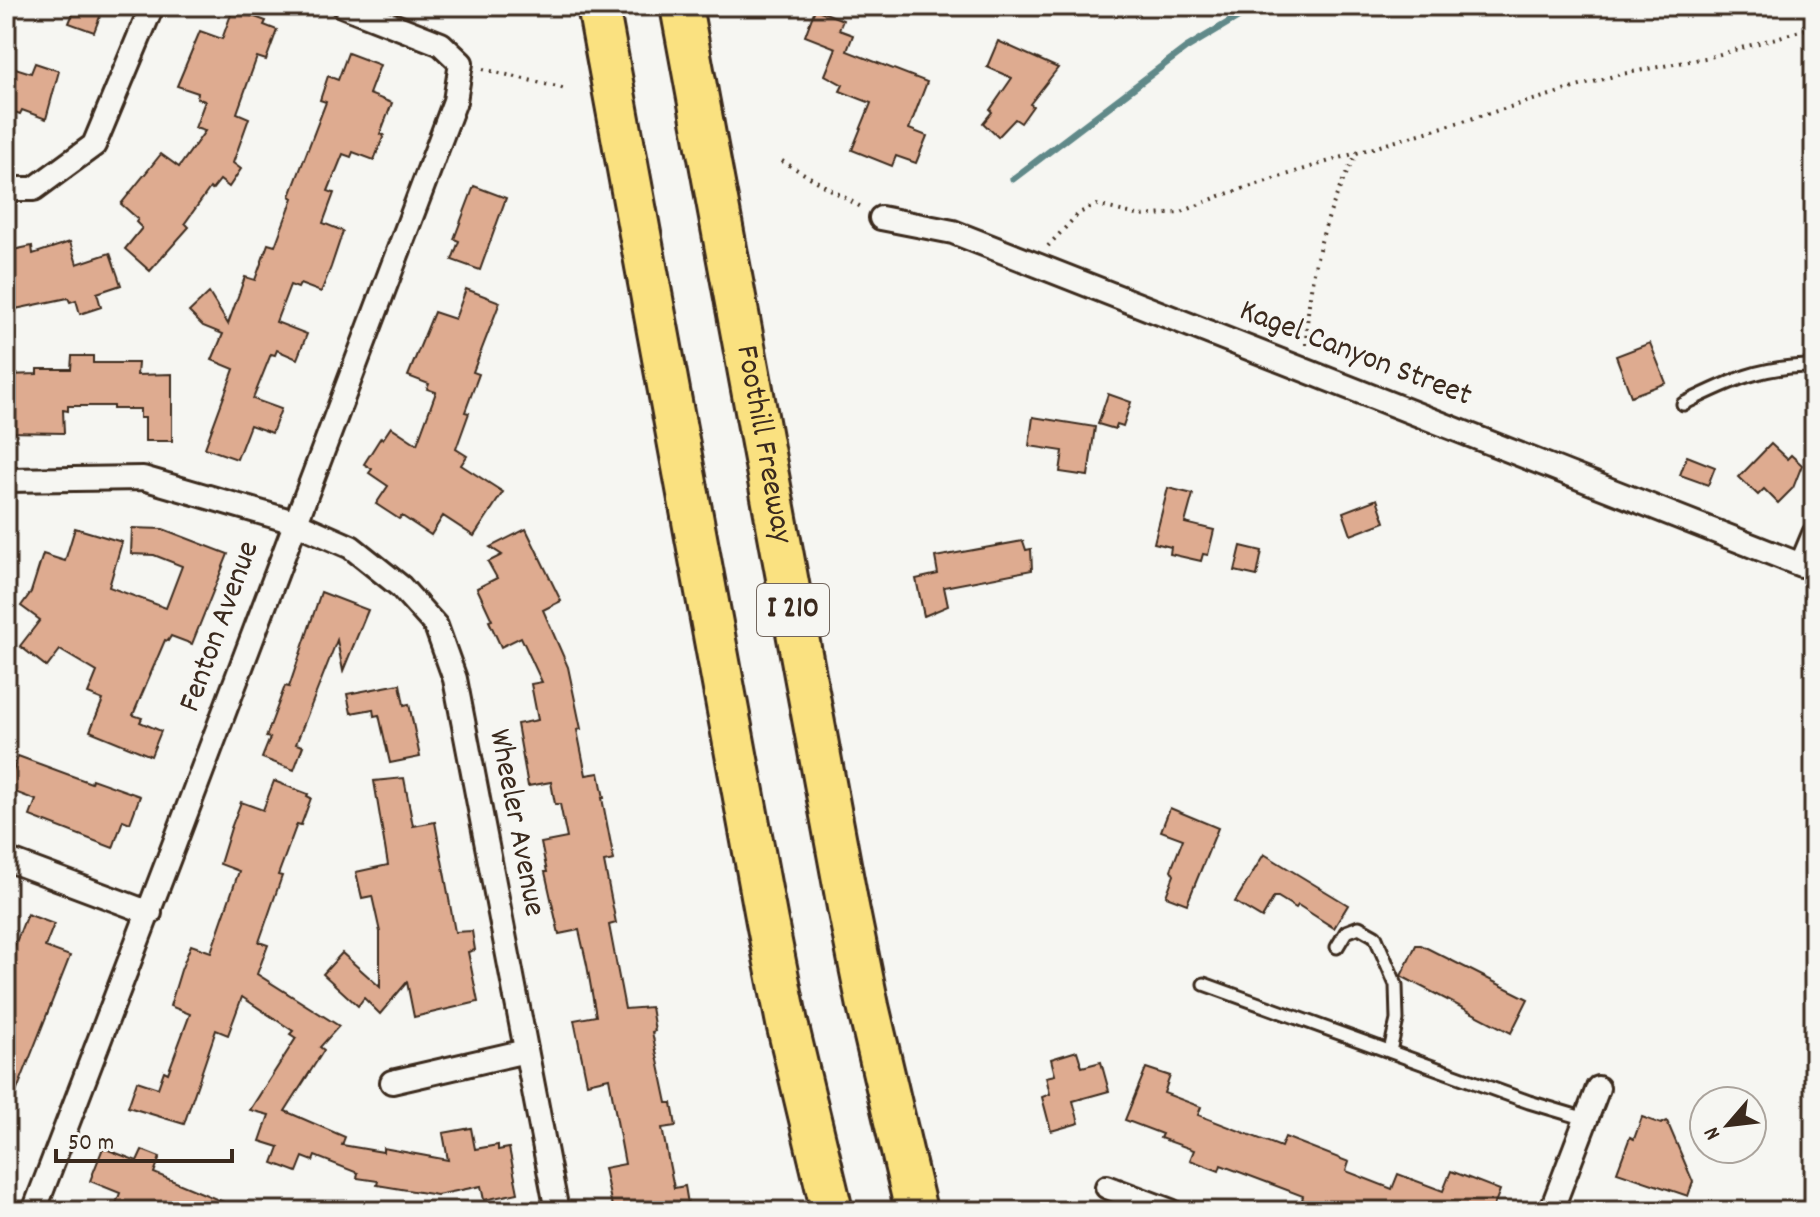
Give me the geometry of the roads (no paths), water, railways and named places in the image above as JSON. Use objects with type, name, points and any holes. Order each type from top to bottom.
[{"type":"highway","name":"I 210","points":[[598,6],[767,922],[787,1023],[832,1211]]},
{"type":"highway","name":"Foothill Freeway","points":[[681,6],[848,907],[916,1211]]},
{"type":"street","points":[[6,189],[34,189],[94,145],[152,6]]},
{"type":"street","name":"Fenton Avenue","points":[[34,1211],[150,913],[294,522],[455,101],[461,63],[441,44],[344,6]]},
{"type":"street","name":"Kagel Canyon Street","points":[[881,218],[953,232],[1801,565],[1814,534]]},
{"type":"street","name":"Wheeler Avenue","points":[[6,480],[143,478],[294,522],[351,547],[401,587],[436,626],[455,679],[557,1211]]},
{"type":"street","points":[[6,859],[150,913]]},
{"type":"street","points":[[392,1082],[526,1051]]},
{"type":"street","points":[[1551,1211],[1598,1088]]},
{"type":"street","points":[[1107,1187],[1171,1211]]},
{"type":"lane","points":[[1683,404],[1737,377],[1791,366],[1814,366]]},
{"type":"lane","points":[[1337,947],[1346,932],[1359,927],[1375,936],[1396,985],[1397,1020],[1390,1051]]},
{"type":"lane","points":[[1204,984],[1529,1102],[1586,1119]]},
{"type":"waterway","points":[[1013,179],[1186,48],[1256,6]]}]
